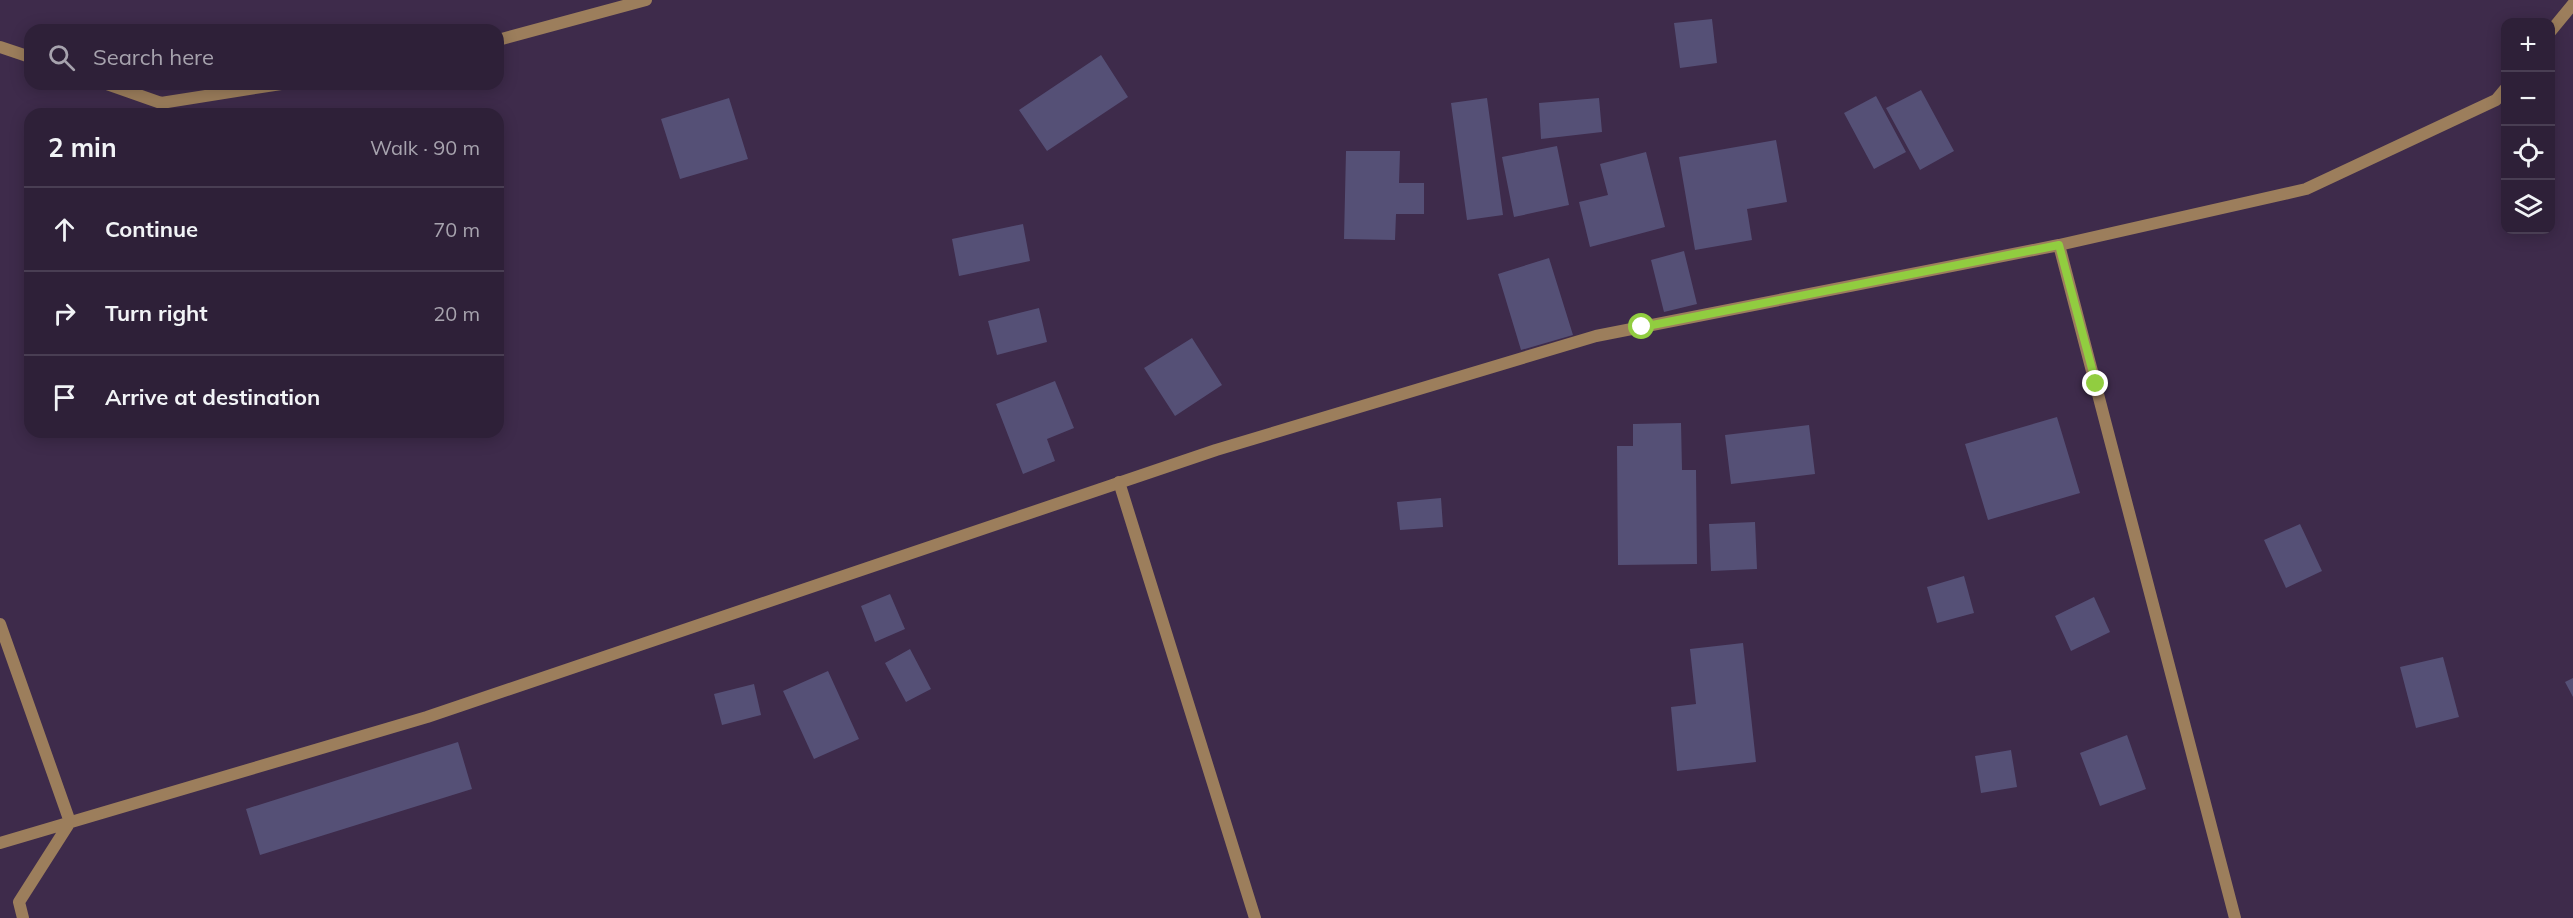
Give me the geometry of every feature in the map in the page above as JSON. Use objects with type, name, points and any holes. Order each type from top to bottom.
[{"type":"street","points":[[504,38],[646,0]]},
{"type":"street","points":[[2555,26],[2573,4]]},
{"type":"street","points":[[0,47],[24,55]]},
{"type":"street","points":[[124,90],[161,103],[243,90]]},
{"type":"street","points":[[0,843],[427,717],[1215,450],[1596,336],[2059,245],[2306,189],[2496,100],[2501,93]]},
{"type":"street","points":[[2059,245],[2235,918]]},
{"type":"street","points":[[1119,482],[1255,918]]},
{"type":"street","points":[[0,624],[70,822]]},
{"type":"street","points":[[23,918],[19,902],[70,822]]},
{"type":"building","points":[[1712,19],[1717,63],[1680,68],[1674,23]]},
{"type":"building","points":[[1101,55],[1128,97],[1047,151],[1019,110]]},
{"type":"building","points":[[1921,90],[1954,151],[1920,170],[1886,108]]},
{"type":"building","points":[[1876,96],[1906,152],[1874,169],[1844,113]]},
{"type":"building","points":[[729,98],[748,159],[680,179],[661,119]]},
{"type":"building","points":[[1487,98],[1503,215],[1467,220],[1451,103]]},
{"type":"building","points":[[1599,98],[1602,132],[1541,139],[1539,103]]},
{"type":"building","points":[[1776,140],[1787,202],[1747,209],[1752,240],[1695,250],[1679,157]]},
{"type":"building","points":[[1557,146],[1569,205],[1514,217],[1502,157]]},
{"type":"building","points":[[1346,151],[1400,151],[1399,183],[1424,183],[1424,214],[1396,214],[1395,240],[1344,239]]},
{"type":"building","points":[[1646,152],[1665,227],[1590,247],[1579,202],[1608,195],[1600,164]]},
{"type":"building","points":[[1023,224],[1030,261],[959,276],[952,239]]},
{"type":"building","points":[[1684,251],[1697,304],[1664,312],[1651,260]]},
{"type":"building","points":[[1549,258],[1573,335],[1521,350],[1498,274]]},
{"type":"building","points":[[1039,308],[1047,342],[997,355],[988,321]]},
{"type":"building","points":[[1192,338],[1222,385],[1175,416],[1144,368]]},
{"type":"building","points":[[1055,381],[1074,428],[1047,439],[1055,461],[1023,474],[996,404]]},
{"type":"building","points":[[2057,417],[2080,493],[1988,520],[1965,444]]},
{"type":"building","points":[[1681,423],[1682,470],[1696,470],[1697,564],[1618,565],[1617,446],[1633,446],[1633,424]]},
{"type":"building","points":[[1809,425],[1815,474],[1731,484],[1725,435]]},
{"type":"building","points":[[1441,498],[1443,527],[1400,530],[1397,502]]},
{"type":"building","points":[[1755,522],[1757,569],[1711,571],[1709,524]]},
{"type":"building","points":[[2300,524],[2322,571],[2286,588],[2264,540]]},
{"type":"building","points":[[1964,576],[1974,613],[1937,623],[1927,587]]},
{"type":"building","points":[[890,594],[905,629],[875,642],[861,606]]},
{"type":"building","points":[[2094,597],[2110,632],[2071,651],[2055,616]]},
{"type":"building","points":[[1743,643],[1756,762],[1677,771],[1671,707],[1696,704],[1690,649]]},
{"type":"building","points":[[910,649],[931,689],[906,702],[885,663]]},
{"type":"building","points":[[2443,657],[2459,717],[2416,728],[2400,667]]},
{"type":"building","points":[[828,671],[859,739],[814,759],[783,691]]},
{"type":"building","points":[[2573,678],[2573,697],[2565,682]]},
{"type":"building","points":[[754,684],[761,715],[722,725],[714,694]]},
{"type":"building","points":[[2127,735],[2146,789],[2100,806],[2080,753]]},
{"type":"building","points":[[458,742],[472,789],[260,855],[246,809]]},
{"type":"building","points":[[2011,750],[2017,787],[1981,793],[1975,756]]},
{"type":"route","points":[[1642,327],[2059,245],[2096,384]]}]
